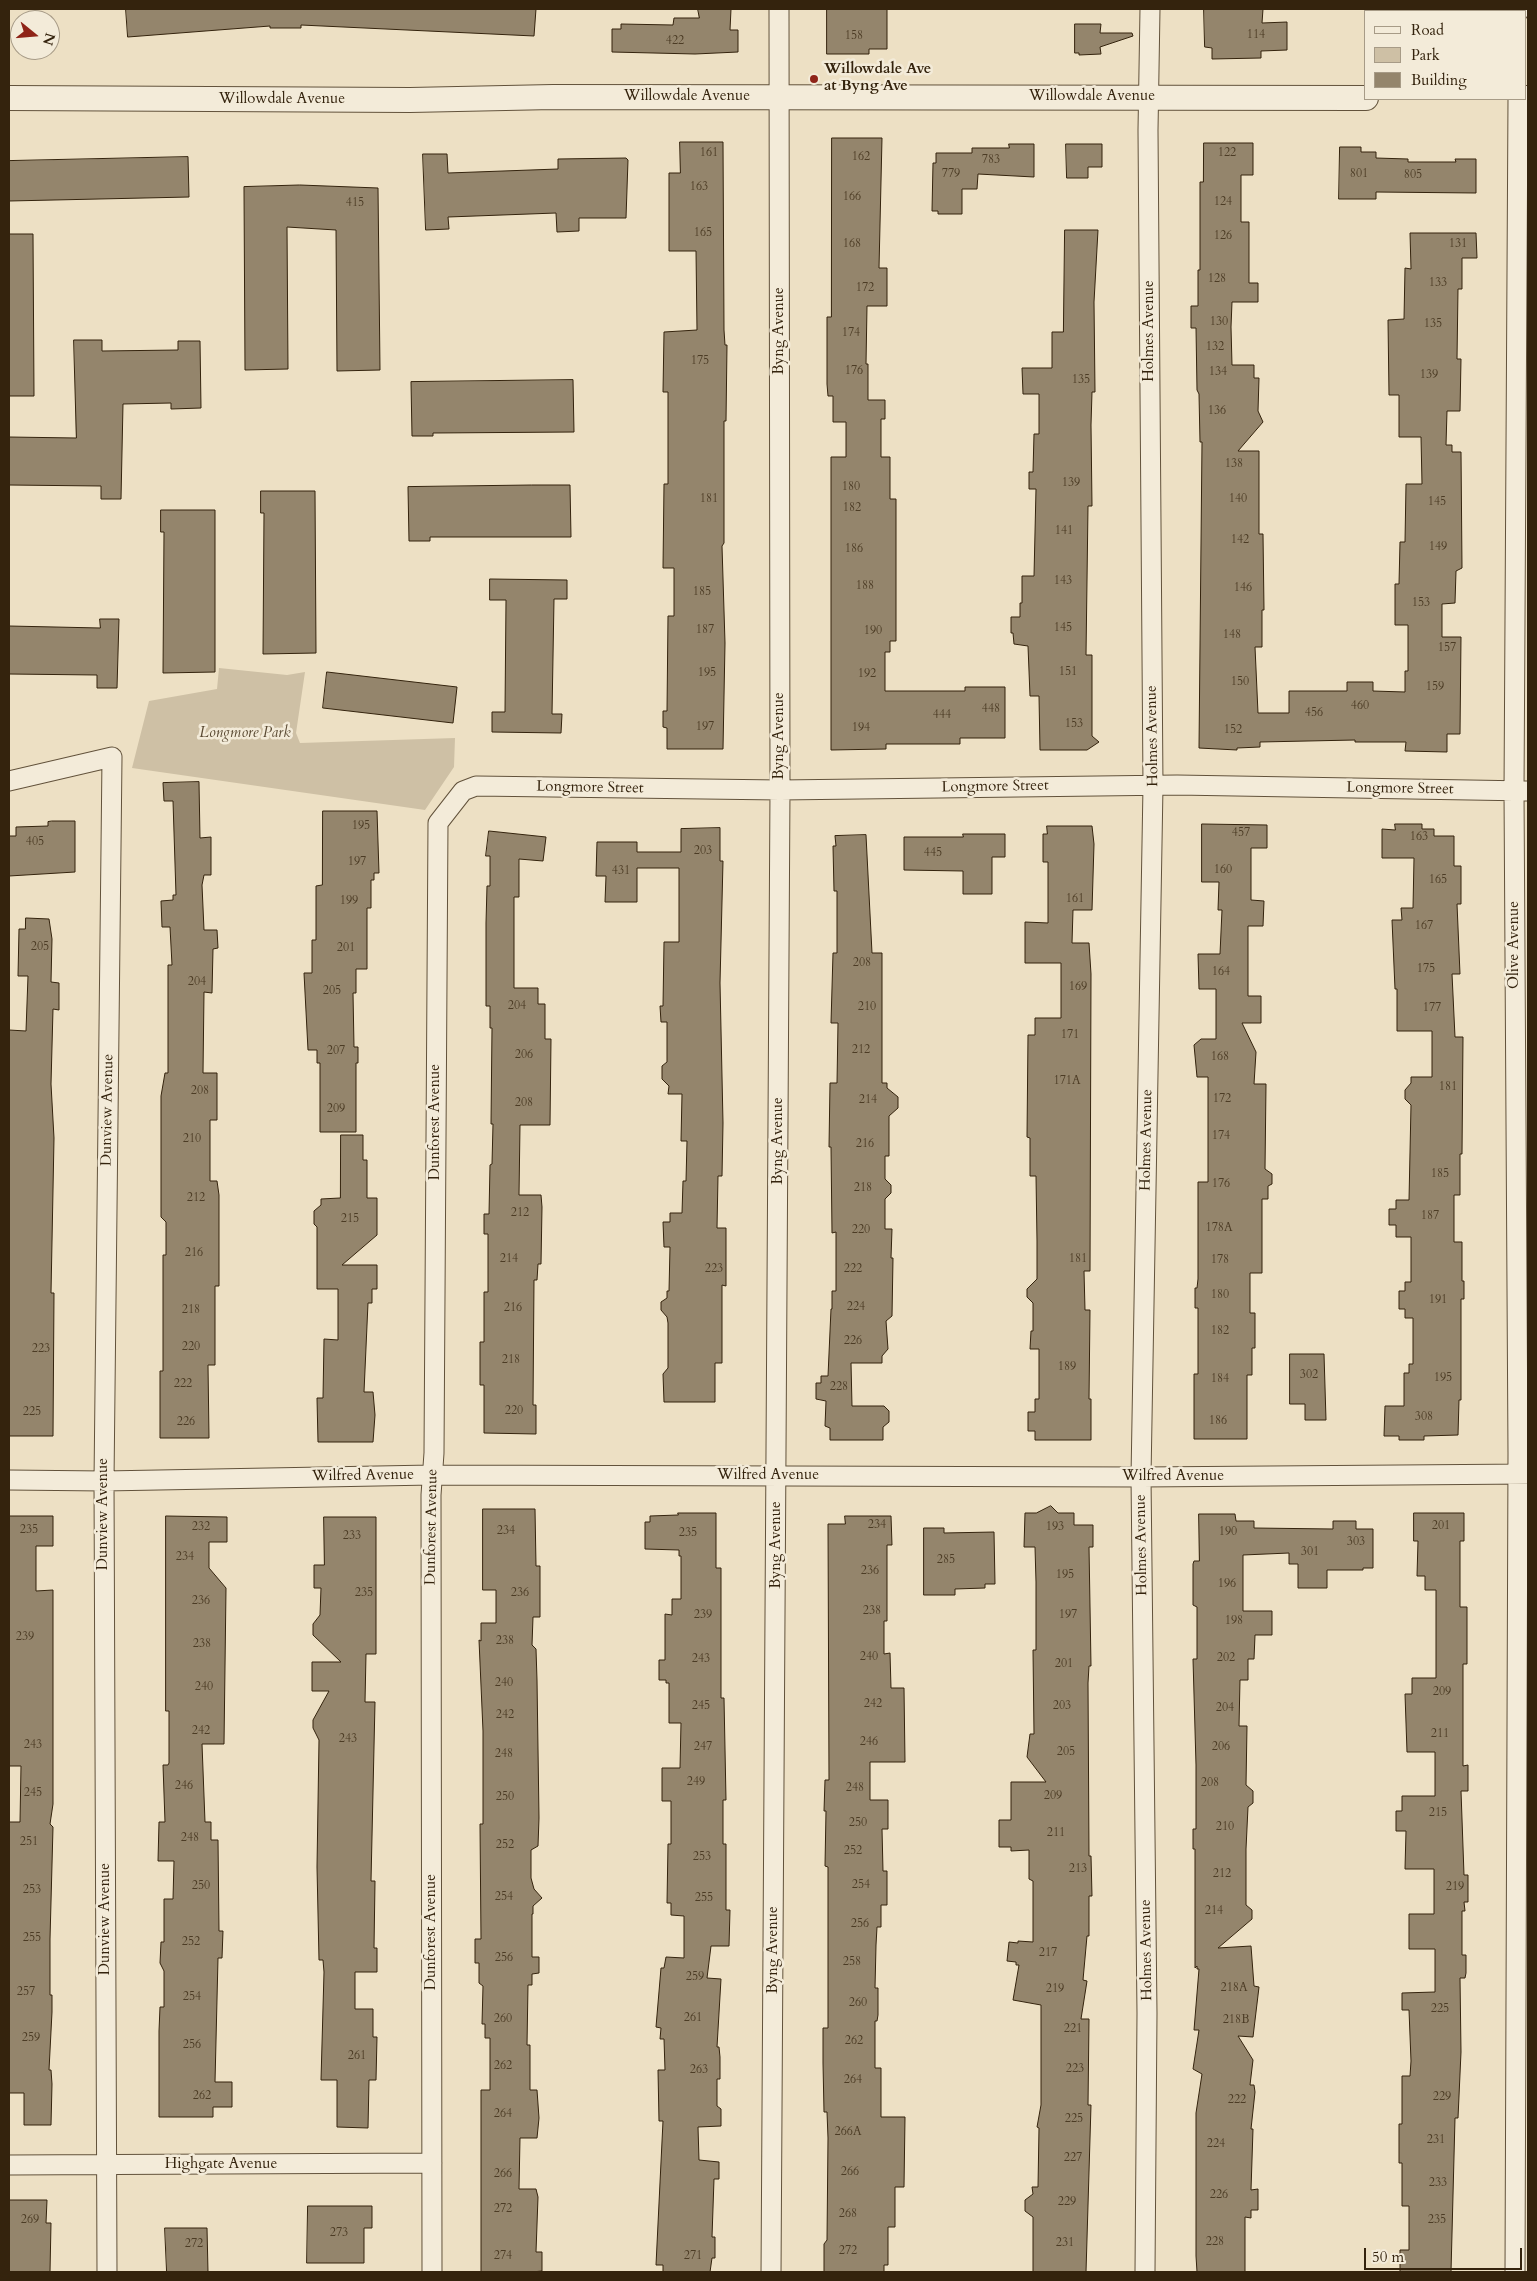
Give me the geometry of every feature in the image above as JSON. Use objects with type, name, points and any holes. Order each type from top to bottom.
[{"type":"street","name":"Byng Avenue","points":[[771,2272],[780,790],[779,9]]},
{"type":"street","name":"Holmes Avenue","points":[[1145,2272],[1147,2013],[1141,1477],[1154,786],[1148,98],[1150,9]]},
{"type":"street","name":"Willowdale Avenue","points":[[9,98],[410,100],[553,97],[1364,98]]},
{"type":"street","name":"Olive Avenue","points":[[1515,2272],[1523,1473],[1518,100]]},
{"type":"street","name":"Dunview Avenue","points":[[9,782],[112,757],[104,1481],[108,2272]]},
{"type":"street","name":"Longmore Street","points":[[463,791],[476,786],[780,790],[1183,785],[1521,791]]},
{"type":"street","name":"Dunforest Avenue","points":[[432,2272],[432,1475],[438,823],[463,791]]},
{"type":"street","name":"Wilfred Avenue","points":[[9,1480],[104,1481],[432,1475],[1141,1477],[1523,1473]]},
{"type":"street","name":"Highgate Avenue","points":[[9,2165],[432,2163]]},
{"type":"green space","name":"Longmore Park","points":[[219,668],[287,675],[305,672],[296,733],[300,743],[455,738],[454,767],[425,810],[132,768],[149,701],[217,689]]},
{"type":"building","points":[[126,9],[536,9],[534,36],[301,25],[301,28],[270,28],[270,26],[128,37]]},
{"type":"building","points":[[698,9],[731,9],[730,30],[738,30],[738,52],[695,54],[612,52],[612,29],[621,29],[621,24],[673,25],[674,18],[699,18]]},
{"type":"building","points":[[827,9],[887,9],[887,49],[869,49],[869,54],[827,54]]},
{"type":"building","points":[[1204,9],[1263,9],[1262,23],[1287,22],[1287,50],[1261,51],[1261,58],[1212,59],[1212,48],[1205,47]]},
{"type":"building","points":[[1075,24],[1101,24],[1100,33],[1132,33],[1133,36],[1100,47],[1101,54],[1079,55],[1079,53],[1075,53]]},
{"type":"building","points":[[832,138],[882,138],[879,268],[887,268],[887,306],[867,306],[866,364],[868,364],[868,400],[885,400],[885,419],[881,419],[881,457],[890,457],[890,499],[896,499],[896,641],[890,641],[890,652],[885,652],[885,691],[965,691],[965,687],[1005,687],[1005,738],[960,738],[960,744],[886,744],[886,749],[831,750],[831,457],[846,457],[846,422],[833,422],[833,396],[828,396],[827,384],[827,317],[831,317]]},
{"type":"building","points":[[680,142],[723,142],[724,330],[725,345],[727,345],[726,421],[724,421],[724,543],[722,546],[725,643],[723,749],[667,749],[667,728],[663,727],[663,711],[667,711],[668,616],[674,616],[674,568],[663,568],[664,484],[668,484],[668,392],[663,392],[664,332],[697,330],[696,251],[669,251],[669,173],[680,173]]},
{"type":"building","points":[[1204,143],[1253,143],[1253,175],[1241,175],[1241,222],[1249,222],[1249,283],[1258,283],[1258,302],[1232,302],[1231,327],[1232,365],[1254,365],[1254,378],[1259,378],[1258,411],[1263,422],[1238,451],[1259,451],[1259,534],[1263,534],[1264,610],[1262,610],[1262,647],[1255,647],[1258,713],[1289,713],[1289,691],[1347,691],[1347,682],[1373,682],[1373,691],[1405,692],[1405,671],[1408,671],[1408,625],[1395,625],[1395,584],[1399,584],[1400,542],[1405,542],[1406,484],[1422,484],[1421,437],[1399,437],[1399,395],[1389,395],[1388,320],[1404,319],[1405,268],[1411,269],[1410,233],[1476,233],[1477,258],[1462,258],[1462,289],[1458,289],[1457,359],[1461,359],[1460,411],[1447,411],[1446,445],[1452,445],[1452,452],[1461,452],[1462,568],[1456,571],[1455,603],[1442,604],[1442,637],[1461,637],[1460,734],[1447,734],[1447,752],[1405,751],[1406,742],[1355,742],[1355,740],[1260,742],[1260,747],[1237,748],[1237,750],[1199,748],[1202,442],[1200,442],[1199,394],[1197,390],[1196,328],[1191,328],[1191,306],[1198,306],[1200,182],[1203,182]]},
{"type":"building","points":[[1009,144],[1034,144],[1034,177],[978,174],[977,189],[962,189],[962,214],[938,214],[938,211],[932,211],[933,163],[936,163],[936,153],[972,153],[972,148],[1009,148]]},
{"type":"building","points":[[1066,144],[1102,144],[1102,167],[1088,167],[1088,178],[1067,178]]},
{"type":"building","points":[[1340,147],[1361,147],[1361,152],[1376,152],[1376,158],[1408,159],[1408,162],[1456,162],[1455,159],[1476,159],[1476,193],[1376,192],[1376,199],[1339,199]]},
{"type":"building","points":[[423,154],[447,154],[448,173],[558,169],[558,159],[626,158],[628,160],[626,218],[579,218],[579,231],[557,232],[556,213],[448,217],[449,229],[426,230]]},
{"type":"building","points":[[188,157],[189,197],[9,201],[9,161]]},
{"type":"building","points":[[300,185],[378,188],[380,370],[337,371],[336,230],[287,227],[288,369],[245,370],[244,187]]},
{"type":"building","points":[[1065,230],[1098,230],[1094,302],[1095,392],[1092,392],[1091,425],[1092,506],[1088,506],[1086,655],[1092,655],[1092,736],[1099,742],[1087,750],[1040,750],[1039,696],[1030,696],[1028,646],[1014,644],[1013,633],[1011,633],[1011,617],[1020,617],[1022,576],[1034,576],[1036,489],[1029,489],[1029,472],[1033,472],[1034,434],[1039,434],[1039,394],[1023,394],[1022,368],[1052,368],[1052,332],[1063,332]]},
{"type":"building","points":[[9,234],[33,234],[34,396],[9,396]]},
{"type":"building","points":[[74,340],[102,340],[102,351],[178,350],[178,341],[200,341],[201,408],[171,409],[171,403],[123,404],[121,499],[101,499],[101,486],[9,485],[9,437],[76,438]]},
{"type":"building","points":[[573,380],[574,432],[433,433],[433,436],[412,436],[411,382]]},
{"type":"building","points":[[570,485],[571,537],[430,537],[430,541],[409,541],[408,487]]},
{"type":"building","points":[[261,491],[315,491],[316,653],[263,654],[264,513],[261,513]]},
{"type":"building","points":[[161,510],[215,510],[215,672],[163,673],[164,532],[161,532]]},
{"type":"building","points":[[490,579],[567,580],[567,599],[554,599],[552,714],[562,714],[561,733],[492,732],[492,712],[505,712],[506,600],[490,600]]},
{"type":"building","points":[[100,619],[119,619],[117,688],[97,688],[97,675],[9,674],[9,626],[100,628]]},
{"type":"building","points":[[327,672],[457,687],[453,723],[323,708]]},
{"type":"building","points":[[199,782],[200,838],[211,837],[211,875],[204,875],[202,885],[204,930],[217,930],[218,948],[213,949],[212,993],[204,992],[203,1073],[217,1073],[217,1120],[210,1120],[210,1181],[217,1181],[219,1195],[219,1286],[215,1286],[215,1365],[208,1365],[209,1438],[160,1438],[160,1371],[163,1371],[163,1255],[166,1255],[166,1222],[161,1217],[161,1096],[165,1073],[168,1073],[168,965],[172,965],[170,927],[162,927],[161,901],[173,900],[173,895],[176,895],[173,801],[164,801],[163,783]]},
{"type":"building","points":[[323,811],[377,811],[379,873],[374,873],[374,880],[371,880],[371,908],[367,908],[367,969],[356,969],[356,993],[353,993],[354,1047],[358,1047],[358,1063],[356,1063],[356,1132],[320,1132],[320,1063],[317,1063],[317,1050],[308,1050],[304,973],[312,973],[312,940],[316,940],[316,886],[322,885]]},
{"type":"building","points":[[75,821],[75,872],[9,876],[9,836],[16,836],[16,827],[48,826],[48,822]]},
{"type":"building","points":[[1202,824],[1267,825],[1267,848],[1251,848],[1251,900],[1264,901],[1263,926],[1248,926],[1248,996],[1261,996],[1261,1023],[1242,1023],[1256,1052],[1254,1084],[1266,1084],[1265,1169],[1272,1174],[1272,1184],[1268,1186],[1268,1199],[1262,1199],[1262,1273],[1250,1273],[1250,1313],[1255,1313],[1255,1348],[1252,1348],[1252,1375],[1247,1375],[1247,1439],[1194,1439],[1194,1374],[1198,1374],[1198,1308],[1195,1308],[1195,1288],[1197,1288],[1198,1279],[1198,1182],[1208,1182],[1208,1077],[1197,1077],[1194,1045],[1201,1039],[1216,1039],[1216,989],[1199,989],[1198,954],[1220,954],[1222,910],[1218,910],[1219,882],[1202,882]]},
{"type":"building","points":[[1395,824],[1422,824],[1422,829],[1434,829],[1434,836],[1454,836],[1454,866],[1461,866],[1461,904],[1457,904],[1460,974],[1452,974],[1455,1037],[1463,1037],[1460,1195],[1454,1195],[1454,1242],[1462,1242],[1462,1281],[1464,1281],[1464,1299],[1461,1299],[1461,1400],[1459,1400],[1458,1435],[1424,1436],[1424,1440],[1399,1440],[1399,1436],[1384,1436],[1385,1406],[1404,1406],[1404,1373],[1409,1373],[1409,1364],[1413,1364],[1413,1318],[1405,1318],[1405,1309],[1399,1309],[1399,1291],[1405,1291],[1405,1282],[1411,1282],[1411,1237],[1396,1237],[1396,1225],[1389,1225],[1389,1209],[1396,1209],[1396,1200],[1409,1200],[1411,1105],[1405,1099],[1405,1090],[1411,1083],[1411,1077],[1432,1077],[1432,1031],[1397,1031],[1397,989],[1395,989],[1392,920],[1402,920],[1401,908],[1413,908],[1414,858],[1382,858],[1382,829],[1395,830]]},
{"type":"building","points":[[1047,826],[1092,826],[1094,844],[1092,910],[1073,910],[1072,943],[1089,943],[1091,974],[1090,1271],[1084,1271],[1085,1310],[1090,1310],[1089,1399],[1091,1399],[1091,1440],[1035,1440],[1035,1431],[1028,1431],[1028,1412],[1035,1412],[1035,1399],[1039,1399],[1039,1349],[1030,1349],[1031,1331],[1033,1331],[1033,1303],[1027,1297],[1027,1289],[1037,1279],[1036,1176],[1030,1176],[1030,1138],[1027,1137],[1028,1035],[1035,1035],[1035,1018],[1061,1018],[1061,963],[1025,963],[1025,922],[1048,923],[1048,862],[1043,862],[1043,834],[1047,834]]},
{"type":"building","points":[[720,828],[720,861],[723,861],[720,983],[723,1123],[722,1176],[718,1176],[717,1228],[726,1228],[726,1286],[722,1285],[722,1363],[715,1363],[715,1402],[664,1402],[663,1374],[668,1368],[668,1323],[667,1317],[661,1310],[661,1302],[667,1298],[667,1291],[669,1291],[670,1247],[664,1247],[663,1222],[670,1222],[670,1213],[682,1213],[683,1181],[686,1181],[687,1141],[681,1141],[682,1094],[668,1094],[669,1086],[662,1079],[662,1066],[667,1062],[667,1022],[661,1022],[660,1006],[663,1006],[664,942],[679,942],[679,868],[637,868],[637,902],[605,902],[606,876],[596,876],[597,842],[637,842],[637,852],[681,852],[681,829]]},
{"type":"building","points":[[489,831],[546,837],[543,861],[519,859],[519,897],[514,897],[514,988],[538,988],[538,1004],[545,1004],[545,1039],[551,1039],[550,1125],[520,1125],[519,1195],[541,1195],[542,1207],[541,1264],[538,1264],[537,1280],[534,1280],[533,1405],[536,1405],[536,1434],[484,1433],[484,1385],[480,1385],[480,1342],[484,1342],[484,1292],[488,1292],[488,1234],[484,1234],[484,1214],[489,1214],[493,1124],[491,1124],[492,1028],[490,1028],[490,1006],[486,1006],[486,923],[487,886],[490,886],[490,856],[486,856]]},
{"type":"building","points":[[963,834],[1005,834],[1005,857],[992,857],[992,894],[963,894],[963,871],[904,870],[904,837],[963,837]]},
{"type":"building","points":[[866,835],[872,953],[882,953],[882,1083],[887,1083],[887,1088],[898,1097],[898,1108],[889,1116],[889,1156],[885,1156],[885,1179],[891,1185],[891,1193],[885,1199],[885,1229],[892,1229],[891,1258],[893,1258],[892,1316],[886,1321],[888,1349],[882,1356],[882,1363],[851,1363],[852,1406],[884,1406],[889,1411],[889,1422],[883,1427],[883,1440],[830,1440],[830,1428],[825,1426],[826,1401],[816,1399],[816,1383],[821,1383],[821,1376],[828,1376],[832,1291],[836,1291],[836,1232],[832,1233],[831,1147],[829,1147],[830,1083],[837,1083],[838,1023],[831,1023],[833,953],[837,953],[837,891],[834,891],[833,846],[836,846],[835,836]]},
{"type":"building","points":[[26,918],[49,919],[52,939],[51,982],[59,983],[59,1010],[53,1009],[51,1084],[54,1138],[51,1293],[54,1293],[53,1436],[9,1436],[9,1030],[26,1031],[28,976],[18,976],[19,929],[25,929]]},
{"type":"building","points":[[341,1135],[363,1135],[363,1160],[367,1160],[367,1198],[377,1198],[377,1235],[342,1265],[377,1265],[377,1289],[372,1289],[372,1303],[368,1303],[364,1392],[373,1392],[375,1415],[373,1442],[318,1442],[317,1398],[323,1398],[324,1339],[338,1340],[338,1289],[317,1289],[317,1227],[314,1224],[314,1211],[321,1205],[321,1199],[340,1198]]},
{"type":"building","points":[[1290,1354],[1324,1354],[1326,1420],[1305,1420],[1305,1404],[1290,1404]]},
{"type":"building","points":[[1051,1506],[1058,1513],[1074,1513],[1074,1525],[1093,1525],[1093,1547],[1089,1547],[1091,1666],[1089,1666],[1088,1683],[1089,1856],[1091,1856],[1092,1896],[1089,1896],[1089,1936],[1087,1936],[1083,1980],[1087,1981],[1081,2019],[1089,2019],[1088,2105],[1091,2105],[1086,2272],[1033,2272],[1033,2217],[1025,2211],[1025,2200],[1033,2194],[1032,2187],[1038,2187],[1039,2128],[1037,2127],[1041,2105],[1041,2005],[1013,2000],[1019,1965],[1016,1965],[1016,1962],[1007,1961],[1009,1942],[1033,1942],[1033,1881],[1029,1879],[1029,1850],[1011,1851],[1011,1847],[999,1847],[999,1820],[1011,1820],[1011,1782],[1046,1782],[1027,1757],[1030,1734],[1034,1734],[1033,1650],[1036,1650],[1036,1582],[1035,1547],[1024,1547],[1025,1513],[1036,1513]]},
{"type":"building","points":[[483,1509],[535,1509],[536,1566],[540,1566],[540,1617],[533,1617],[532,1645],[536,1649],[539,1818],[538,1846],[531,1850],[531,1878],[534,1889],[542,1898],[533,1906],[532,1914],[532,1957],[539,1957],[539,1973],[532,1974],[532,1985],[528,1985],[527,2045],[530,2045],[530,2090],[537,2090],[539,2118],[537,2138],[520,2138],[519,2189],[536,2189],[538,2197],[536,2252],[542,2252],[542,2271],[532,2272],[481,2272],[481,2090],[490,2090],[490,2038],[485,2038],[485,2024],[482,2024],[483,1986],[479,1983],[479,1963],[475,1963],[475,1939],[481,1939],[480,1824],[483,1824],[483,1731],[479,1640],[481,1641],[481,1623],[496,1623],[496,1590],[483,1590]]},
{"type":"building","points":[[678,1513],[716,1513],[716,1568],[721,1568],[721,1698],[724,1698],[726,1800],[723,1800],[723,1844],[726,1844],[726,1910],[730,1910],[729,1946],[711,1946],[707,1978],[721,1979],[717,2047],[719,2047],[720,2057],[720,2079],[717,2079],[717,2106],[721,2109],[721,2126],[698,2127],[699,2160],[719,2162],[719,2179],[714,2179],[712,2237],[715,2237],[715,2258],[712,2258],[710,2272],[663,2272],[663,2265],[656,2265],[663,2121],[659,2121],[658,2070],[665,2070],[664,2039],[660,2039],[661,2028],[656,2027],[661,1968],[664,1968],[666,1957],[684,1958],[684,1916],[671,1915],[671,1903],[667,1903],[668,1844],[671,1844],[671,1801],[662,1801],[662,1768],[680,1768],[681,1723],[669,1723],[669,1683],[666,1683],[666,1680],[659,1680],[659,1660],[665,1660],[665,1614],[672,1615],[672,1599],[681,1599],[681,1556],[679,1556],[679,1550],[645,1549],[645,1522],[650,1522],[650,1516],[678,1515]]},
{"type":"building","points":[[1414,1513],[1464,1513],[1464,1541],[1460,1541],[1460,1607],[1467,1607],[1467,1664],[1463,1664],[1463,1766],[1468,1765],[1468,1791],[1461,1791],[1464,1875],[1468,1875],[1468,1902],[1464,1902],[1465,1911],[1462,1911],[1462,1955],[1466,1955],[1466,1973],[1465,1978],[1460,1978],[1461,2052],[1458,2118],[1455,2118],[1451,2272],[1400,2272],[1400,2250],[1409,2250],[1409,2206],[1402,2206],[1402,2163],[1399,2163],[1399,2124],[1402,2124],[1402,2076],[1410,2076],[1411,2061],[1409,2010],[1402,2010],[1402,1993],[1435,1992],[1435,1949],[1409,1949],[1409,1914],[1434,1914],[1434,1869],[1405,1869],[1406,1831],[1396,1831],[1396,1811],[1402,1811],[1402,1796],[1435,1796],[1435,1752],[1407,1752],[1405,1694],[1412,1694],[1412,1678],[1436,1678],[1436,1590],[1425,1590],[1425,1576],[1417,1576],[1418,1541],[1414,1541]]},
{"type":"building","points":[[1199,1514],[1235,1514],[1236,1521],[1254,1521],[1254,1528],[1333,1529],[1333,1521],[1356,1521],[1356,1529],[1373,1529],[1373,1568],[1363,1568],[1363,1570],[1327,1570],[1327,1588],[1298,1588],[1298,1564],[1289,1564],[1289,1553],[1243,1555],[1243,1611],[1272,1611],[1272,1635],[1255,1635],[1254,1659],[1248,1659],[1248,1680],[1240,1680],[1239,1726],[1247,1726],[1246,1785],[1253,1791],[1253,1803],[1248,1807],[1246,1849],[1246,1905],[1252,1910],[1252,1919],[1218,1948],[1251,1946],[1254,1986],[1259,1987],[1253,2037],[1238,2036],[1253,2060],[1250,2085],[1254,2085],[1255,2092],[1251,2129],[1253,2129],[1251,2190],[1258,2189],[1258,2210],[1251,2210],[1251,2218],[1245,2217],[1245,2272],[1197,2272],[1196,2256],[1196,2113],[1202,2074],[1193,2069],[1199,2030],[1194,2030],[1199,1969],[1197,1969],[1197,1966],[1195,1968],[1195,1849],[1193,1849],[1193,1829],[1196,1829],[1196,1765],[1193,1659],[1197,1659],[1197,1607],[1193,1605],[1193,1564],[1194,1561],[1199,1561]]},
{"type":"building","points":[[9,1516],[53,1516],[53,1546],[36,1546],[36,1591],[53,1590],[53,1804],[50,1824],[53,1827],[50,1939],[50,1995],[52,1995],[52,2012],[49,2070],[51,2070],[52,2084],[51,2125],[24,2125],[24,2093],[9,2093],[9,1822],[20,1822],[21,1766],[9,1766]]},
{"type":"building","points":[[166,1516],[227,1517],[227,1542],[209,1542],[209,1568],[226,1588],[224,1744],[202,1744],[205,1822],[211,1822],[211,1840],[218,1840],[219,1931],[223,1931],[222,1958],[218,1958],[215,2082],[232,2082],[232,2107],[213,2107],[213,2117],[159,2117],[160,2007],[164,2007],[164,1971],[160,1963],[161,1942],[164,1942],[164,1899],[173,1899],[174,1861],[158,1861],[159,1822],[165,1822],[163,1765],[168,1765],[169,1763],[169,1711],[166,1711]]},
{"type":"building","points":[[845,1516],[891,1516],[892,1545],[887,1545],[887,1621],[884,1621],[884,1654],[890,1653],[891,1688],[904,1688],[905,1762],[870,1762],[870,1800],[888,1800],[888,1829],[882,1829],[883,1871],[887,1871],[887,1905],[881,1905],[881,1927],[877,1927],[876,1945],[875,1988],[878,1988],[878,2015],[877,2021],[875,2021],[875,2068],[881,2068],[881,2117],[905,2117],[904,2187],[895,2187],[895,2227],[888,2227],[888,2265],[884,2265],[884,2272],[824,2272],[824,2244],[827,2240],[828,2138],[827,2112],[824,2112],[823,2028],[828,2028],[828,1867],[825,1866],[826,1811],[824,1811],[825,1780],[829,1780],[828,1524],[845,1524]]},
{"type":"building","points":[[324,1517],[376,1517],[376,1654],[366,1654],[365,1702],[375,1702],[371,1881],[375,1881],[374,1948],[377,1948],[377,1972],[355,1972],[355,2009],[373,2009],[373,2037],[377,2037],[376,2080],[369,2080],[368,2128],[337,2127],[337,2080],[321,2080],[324,1972],[323,1960],[319,1960],[317,1867],[319,1740],[313,1728],[313,1720],[329,1691],[312,1691],[312,1662],[341,1662],[313,1635],[313,1624],[320,1615],[321,1588],[314,1588],[314,1565],[324,1565]]},
{"type":"building","points":[[924,1528],[944,1528],[944,1533],[994,1532],[995,1584],[985,1584],[985,1588],[955,1589],[955,1595],[924,1595]]},
{"type":"building","points":[[9,2200],[47,2200],[46,2223],[51,2223],[50,2272],[9,2272]]},
{"type":"building","points":[[308,2206],[372,2206],[372,2228],[364,2228],[364,2263],[307,2263]]},
{"type":"building","points":[[165,2228],[207,2228],[208,2272],[167,2272]]},
{"type":"place","name":"Willowdale Ave at Byng Ave","points":[[814,79]]}]
